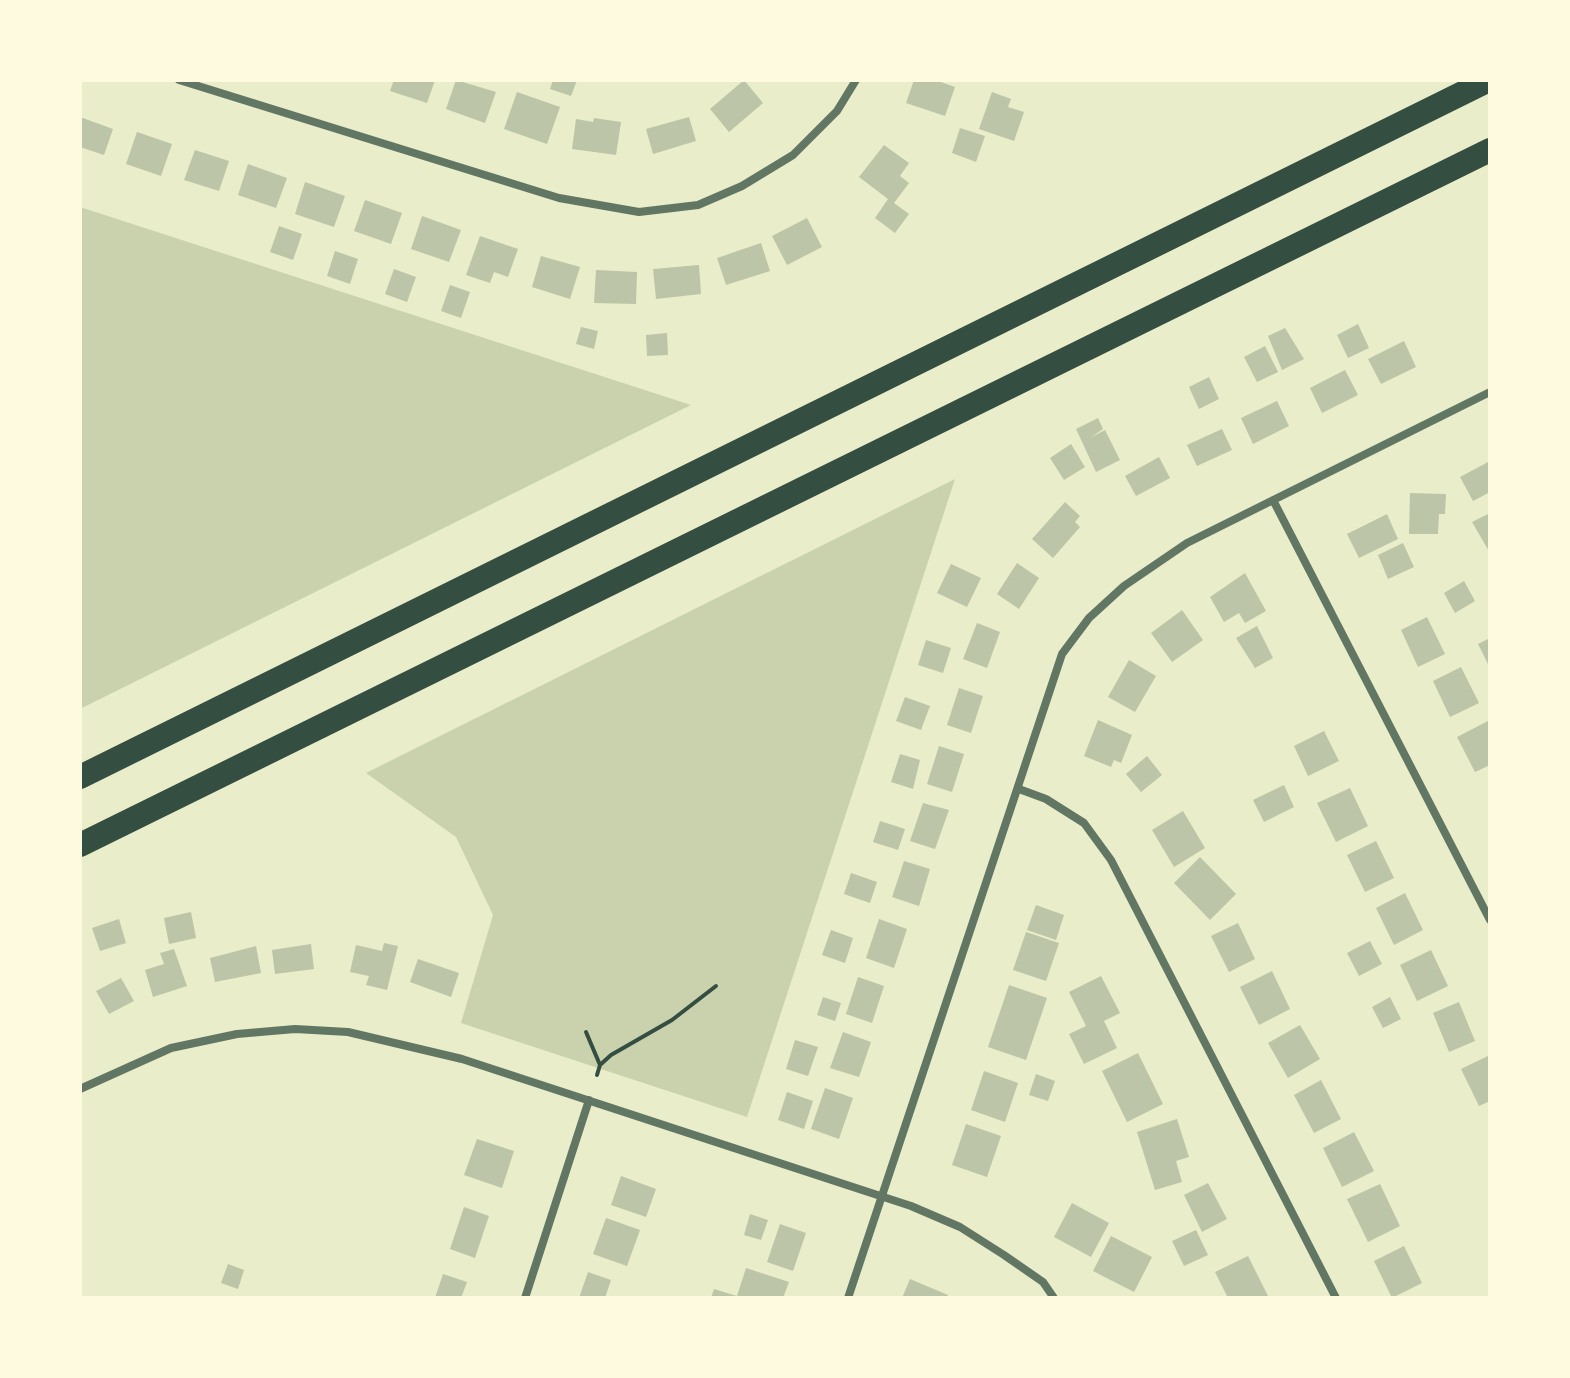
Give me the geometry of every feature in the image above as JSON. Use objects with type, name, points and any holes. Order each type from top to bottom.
[{"type":"highway","points":[[80,777],[1489,80]]},
{"type":"highway","points":[[80,845],[1490,150]]},
{"type":"street","points":[[179,80],[559,198],[639,212],[698,205],[742,186],[793,155],[837,111],[856,80]]},
{"type":"street","points":[[848,1298],[1062,654],[1089,618],[1124,586],[1187,543],[1490,392]]},
{"type":"street","points":[[1273,500],[1490,920]]},
{"type":"street","points":[[1019,789],[1046,799],[1084,823],[1111,860],[1336,1298]]},
{"type":"street","points":[[80,1089],[171,1048],[237,1034],[295,1029],[348,1032],[462,1059],[881,1196],[960,1227],[1043,1282],[1054,1298]]},
{"type":"street","points":[[525,1298],[589,1100]]},
{"type":"path","points":[[597,1075],[600,1065],[644,1033],[672,1020],[716,986]]},
{"type":"path","points":[[586,1032],[600,1065]]},
{"type":"green space","points":[[80,207],[691,405],[80,709]]},
{"type":"green space","points":[[955,479],[747,1117],[461,1023],[493,915],[456,837],[366,773]]},
{"type":"building","points":[[394,80],[435,80],[427,103],[390,91]]},
{"type":"building","points":[[456,80],[496,92],[485,123],[446,109]]},
{"type":"building","points":[[553,80],[577,80],[571,96],[550,89]]},
{"type":"building","points":[[744,80],[763,103],[729,132],[710,109]]},
{"type":"building","points":[[914,80],[935,80],[955,87],[945,116],[906,103]]},
{"type":"building","points":[[517,92],[560,107],[547,144],[504,129]]},
{"type":"building","points":[[992,92],[1011,99],[1008,107],[1024,112],[1014,141],[979,129]]},
{"type":"building","points":[[80,117],[113,129],[104,155],[80,147]]},
{"type":"building","points":[[689,117],[696,141],[653,154],[646,129]]},
{"type":"building","points":[[594,118],[621,122],[616,155],[572,149],[576,119],[593,122]]},
{"type":"building","points":[[960,128],[985,136],[976,162],[952,153]]},
{"type":"building","points":[[137,132],[172,144],[161,176],[126,164]]},
{"type":"building","points":[[884,145],[909,163],[900,176],[909,183],[894,203],[909,214],[895,233],[875,218],[888,199],[859,177]]},
{"type":"building","points":[[195,150],[229,161],[219,191],[184,180]]},
{"type":"building","points":[[248,164],[287,178],[276,208],[238,195]]},
{"type":"building","points":[[305,182],[345,196],[334,227],[295,214]]},
{"type":"building","points":[[365,200],[402,213],[391,244],[354,231]]},
{"type":"building","points":[[422,216],[461,230],[449,262],[411,249]]},
{"type":"building","points":[[807,218],[822,247],[787,265],[772,236]]},
{"type":"building","points":[[279,226],[302,234],[293,260],[270,252]]},
{"type":"building","points":[[480,236],[518,249],[508,277],[494,272],[490,283],[466,275]]},
{"type":"building","points":[[761,243],[770,271],[726,285],[717,258]]},
{"type":"building","points":[[335,251],[358,259],[350,284],[327,276]]},
{"type":"building","points":[[541,256],[580,267],[570,299],[532,287]]},
{"type":"building","points":[[699,265],[701,294],[656,299],[653,269]]},
{"type":"building","points":[[394,269],[416,277],[407,302],[385,294]]},
{"type":"building","points":[[596,270],[637,272],[636,304],[594,303]]},
{"type":"building","points":[[450,285],[470,292],[461,318],[441,311]]},
{"type":"building","points":[[1358,324],[1369,348],[1348,358],[1337,335]]},
{"type":"building","points":[[581,327],[598,331],[594,349],[576,344]]},
{"type":"building","points":[[1285,328],[1304,359],[1282,370],[1268,336]]},
{"type":"building","points":[[667,333],[668,355],[647,356],[646,335]]},
{"type":"building","points":[[1404,341],[1416,367],[1381,384],[1368,359]]},
{"type":"building","points":[[1265,346],[1278,372],[1257,382],[1244,357]]},
{"type":"building","points":[[1345,370],[1358,395],[1322,413],[1310,388]]},
{"type":"building","points":[[1209,377],[1219,399],[1199,409],[1189,387]]},
{"type":"building","points":[[1277,401],[1289,426],[1253,444],[1241,418]]},
{"type":"building","points":[[1098,418],[1103,429],[1090,438],[1105,430],[1120,460],[1096,472],[1076,429]]},
{"type":"building","points":[[1222,429],[1232,450],[1197,466],[1187,445]]},
{"type":"building","points":[[1071,444],[1085,467],[1064,480],[1050,458]]},
{"type":"building","points":[[1159,457],[1170,478],[1136,496],[1125,476]]},
{"type":"building","points":[[1490,461],[1490,492],[1473,501],[1460,477]]},
{"type":"building","points":[[1410,493],[1446,494],[1445,514],[1439,514],[1438,534],[1409,534]]},
{"type":"building","points":[[1065,502],[1080,516],[1075,522],[1080,527],[1053,558],[1032,539]]},
{"type":"building","points":[[1490,513],[1490,553],[1472,522]]},
{"type":"building","points":[[1387,514],[1398,539],[1359,558],[1347,534]]},
{"type":"building","points":[[1403,543],[1414,567],[1388,579],[1378,555]]},
{"type":"building","points":[[1017,563],[1039,578],[1019,609],[997,594]]},
{"type":"building","points":[[951,564],[981,578],[967,607],[937,593]]},
{"type":"building","points":[[1245,573],[1266,611],[1245,623],[1239,613],[1224,622],[1210,597]]},
{"type":"building","points":[[1464,581],[1475,601],[1455,613],[1444,593]]},
{"type":"building","points":[[1182,610],[1203,640],[1172,662],[1151,633]]},
{"type":"building","points":[[1427,617],[1445,654],[1418,667],[1401,630]]},
{"type":"building","points":[[977,623],[1000,632],[987,668],[963,659]]},
{"type":"building","points":[[1257,626],[1273,658],[1255,668],[1236,638]]},
{"type":"building","points":[[1490,638],[1490,668],[1478,644]]},
{"type":"building","points":[[926,640],[951,648],[943,673],[918,665]]},
{"type":"building","points":[[1129,660],[1156,676],[1135,712],[1108,697]]},
{"type":"building","points":[[1461,667],[1479,703],[1450,717],[1433,681]]},
{"type":"building","points":[[959,688],[983,696],[971,733],[947,725]]},
{"type":"building","points":[[905,697],[930,706],[921,730],[896,721]]},
{"type":"building","points":[[1098,720],[1132,735],[1121,763],[1114,760],[1111,767],[1084,756]]},
{"type":"building","points":[[1490,720],[1490,765],[1475,772],[1457,737]]},
{"type":"building","points":[[1324,731],[1339,761],[1308,776],[1294,746]]},
{"type":"building","points":[[939,746],[964,754],[952,792],[927,784]]},
{"type":"building","points":[[900,754],[920,760],[913,789],[891,782]]},
{"type":"building","points":[[1147,756],[1162,775],[1141,792],[1126,774]]},
{"type":"building","points":[[1284,785],[1294,807],[1264,822],[1253,800]]},
{"type":"building","points":[[1350,788],[1368,826],[1336,842],[1317,803]]},
{"type":"building","points":[[923,803],[949,810],[935,849],[910,841]]},
{"type":"building","points":[[1183,811],[1205,848],[1174,867],[1152,830]]},
{"type":"building","points":[[880,821],[905,829],[898,850],[873,842]]},
{"type":"building","points":[[1376,841],[1394,878],[1365,892],[1347,855]]},
{"type":"building","points":[[1200,857],[1236,894],[1210,920],[1174,883]]},
{"type":"building","points":[[904,861],[930,869],[919,906],[892,897]]},
{"type":"building","points":[[851,873],[877,882],[870,903],[844,894]]},
{"type":"building","points":[[1405,893],[1423,930],[1394,945],[1376,908]]},
{"type":"building","points":[[1036,905],[1064,915],[1056,940],[1027,930]]},
{"type":"building","points":[[191,912],[196,938],[169,944],[164,918]]},
{"type":"building","points":[[119,919],[126,943],[100,951],[92,928]]},
{"type":"building","points":[[879,919],[907,929],[894,968],[866,958]]},
{"type":"building","points":[[1238,923],[1255,959],[1229,972],[1211,936]]},
{"type":"building","points":[[831,930],[853,938],[845,963],[822,955]]},
{"type":"building","points":[[1026,932],[1059,943],[1046,981],[1013,970]]},
{"type":"building","points":[[1370,941],[1382,964],[1359,976],[1347,953]]},
{"type":"building","points":[[384,943],[398,946],[387,990],[366,985],[369,976],[350,972],[356,945],[382,951]]},
{"type":"building","points":[[311,944],[314,969],[275,974],[272,950]]},
{"type":"building","points":[[256,946],[261,973],[215,982],[210,958]]},
{"type":"building","points":[[174,949],[187,986],[153,997],[145,970],[164,964],[160,953]]},
{"type":"building","points":[[1431,950],[1448,986],[1417,1001],[1400,965]]},
{"type":"building","points":[[418,959],[459,973],[451,997],[410,982]]},
{"type":"building","points":[[1272,971],[1290,1009],[1259,1025],[1240,987]]},
{"type":"building","points":[[1101,976],[1120,1013],[1104,1021],[1117,1048],[1084,1064],[1069,1034],[1086,1026],[1069,992]]},
{"type":"building","points":[[858,977],[884,986],[872,1023],[846,1014]]},
{"type":"building","points":[[121,978],[134,1001],[109,1014],[96,991]]},
{"type":"building","points":[[1009,985],[1047,998],[1026,1060],[988,1047]]},
{"type":"building","points":[[823,997],[841,1003],[835,1021],[817,1015]]},
{"type":"building","points":[[1390,997],[1401,1019],[1383,1028],[1372,1007]]},
{"type":"building","points":[[1459,1002],[1475,1041],[1449,1052],[1433,1013]]},
{"type":"building","points":[[1300,1025],[1320,1059],[1288,1078],[1268,1043]]},
{"type":"building","points":[[843,1032],[871,1042],[859,1077],[830,1068]]},
{"type":"building","points":[[795,1040],[818,1047],[808,1076],[786,1069]]},
{"type":"building","points":[[1138,1053],[1163,1104],[1127,1122],[1102,1071]]},
{"type":"building","points":[[1488,1056],[1490,1101],[1479,1106],[1461,1069]]},
{"type":"building","points":[[984,1071],[1018,1083],[1005,1122],[971,1110]]},
{"type":"building","points":[[1036,1074],[1055,1081],[1048,1101],[1029,1095]]},
{"type":"building","points":[[1321,1080],[1341,1119],[1314,1133],[1294,1095]]},
{"type":"building","points":[[825,1088],[853,1098],[839,1139],[811,1129]]},
{"type":"building","points":[[787,1092],[813,1101],[804,1129],[778,1120]]},
{"type":"building","points":[[1177,1119],[1189,1157],[1176,1161],[1182,1182],[1155,1190],[1137,1132]]},
{"type":"building","points":[[966,1124],[1001,1136],[987,1177],[952,1165]]},
{"type":"building","points":[[1354,1132],[1374,1171],[1342,1187],[1323,1148]]},
{"type":"building","points":[[477,1139],[514,1151],[502,1188],[464,1175]]},
{"type":"building","points":[[621,1176],[656,1189],[646,1217],[611,1205]]},
{"type":"building","points":[[1208,1183],[1227,1219],[1202,1232],[1184,1195]]},
{"type":"building","points":[[1380,1184],[1400,1226],[1368,1242],[1347,1199]]},
{"type":"building","points":[[1072,1203],[1109,1223],[1091,1257],[1054,1237]]},
{"type":"building","points":[[464,1207],[489,1216],[475,1258],[450,1249]]},
{"type":"building","points":[[750,1214],[768,1220],[761,1240],[744,1235]]},
{"type":"building","points":[[606,1218],[640,1230],[627,1266],[593,1254]]},
{"type":"building","points":[[780,1224],[806,1233],[793,1271],[767,1262]]},
{"type":"building","points":[[1196,1230],[1208,1255],[1184,1266],[1172,1241]]},
{"type":"building","points":[[1111,1236],[1152,1257],[1134,1292],[1093,1271]]},
{"type":"building","points":[[1404,1246],[1422,1283],[1392,1298],[1374,1261]]},
{"type":"building","points":[[1248,1256],[1269,1298],[1228,1298],[1215,1272]]},
{"type":"building","points":[[228,1264],[244,1270],[238,1289],[221,1283]]},
{"type":"building","points":[[746,1268],[789,1282],[783,1298],[711,1298],[714,1289],[737,1296]]},
{"type":"building","points":[[588,1272],[611,1280],[605,1298],[579,1298]]},
{"type":"building","points":[[443,1274],[467,1282],[461,1298],[435,1298]]},
{"type":"building","points":[[910,1279],[948,1295],[946,1298],[902,1298]]}]
